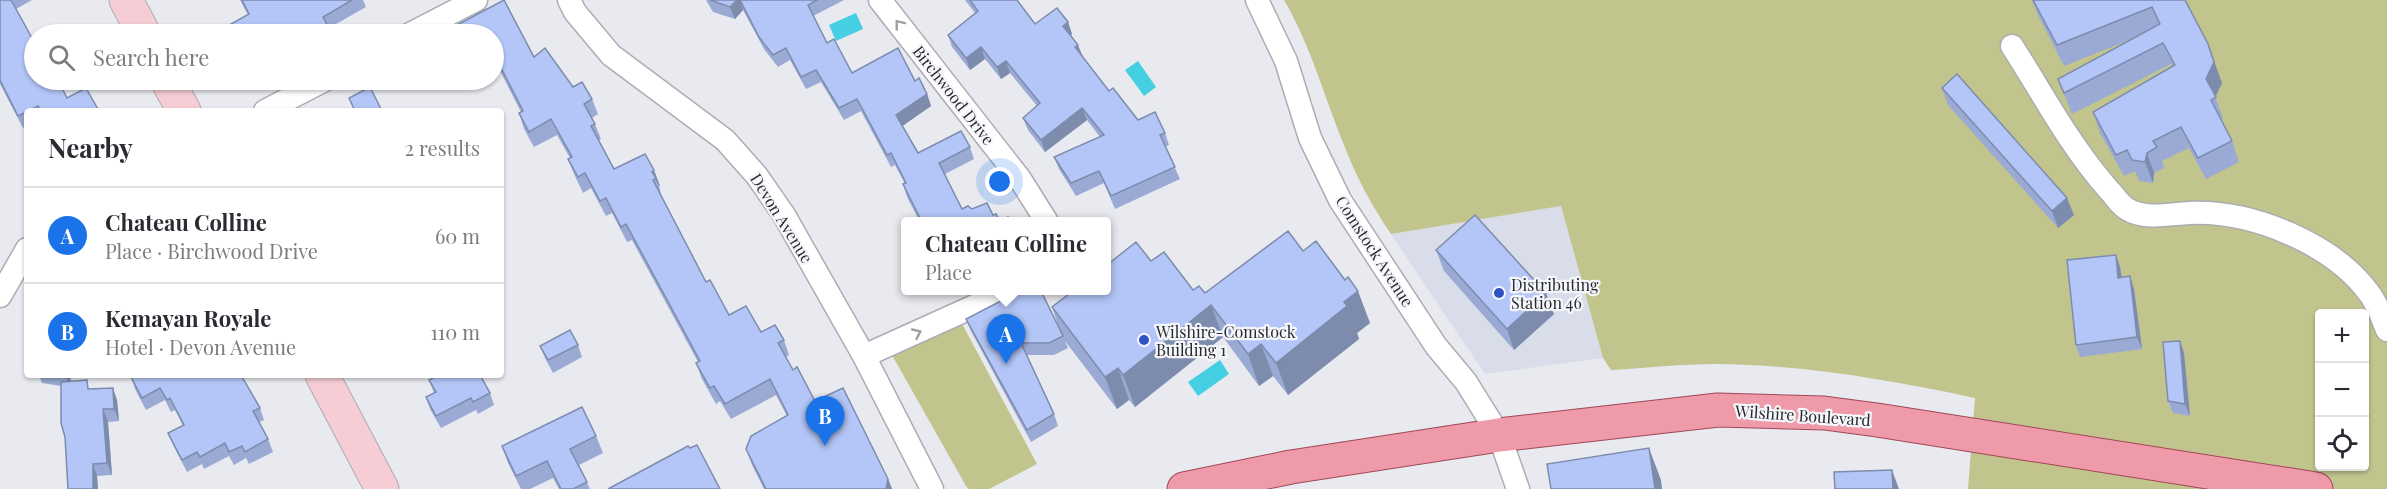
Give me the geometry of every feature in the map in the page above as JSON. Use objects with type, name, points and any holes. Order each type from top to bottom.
[{"type":"main road","points":[[126,0],[139,24]]},
{"type":"main road","points":[[172,90],[182,108]]},
{"type":"main road","points":[[324,378],[382,489]]},
{"type":"main road","name":"Wilshire Boulevard","points":[[1184,489],[1292,467],[1499,435],[1718,410],[1814,413],[1877,420],[2316,489]]},
{"type":"street","points":[[429,24],[476,0]]},
{"type":"street","name":"Devon Avenue","points":[[569,0],[575,12],[611,55],[724,140],[757,176],[784,215],[864,356],[932,489]]},
{"type":"street","name":"Birchwood Drive","points":[[880,0],[1020,179],[1044,217]]},
{"type":"street","name":"Comstock Avenue","points":[[1257,0],[1286,61],[1310,138],[1341,200],[1436,346],[1466,382],[1499,435],[1518,489]]},
{"type":"street","points":[[2012,46],[2086,163],[2127,209],[2159,217],[2190,213],[2230,215],[2269,226],[2321,248],[2346,267],[2371,294],[2387,330]]},
{"type":"street","points":[[271,108],[306,90]]},
{"type":"street","points":[[0,296],[24,254]]},
{"type":"street","points":[[864,356],[1001,295]]},
{"type":"shaded area","points":[[1561,206],[1603,358],[1485,374],[1391,234]]},
{"type":"green space","points":[[1284,0],[2387,0],[2387,489],[1968,489],[1975,398],[1911,385],[1782,367],[1704,364],[1611,370],[1603,358],[1561,206],[1391,234],[1354,168],[1310,53]]},
{"type":"green space","points":[[960,320],[1037,464],[989,489],[969,489],[966,486],[892,355]]},
{"type":"water","points":[[856,13],[863,29],[836,41],[829,25]]},
{"type":"water","points":[[1138,61],[1156,87],[1144,96],[1125,70]]},
{"type":"water","points":[[1220,360],[1229,374],[1198,396],[1188,382]]},
{"type":"building","points":[[0,0],[11,0],[24,24],[24,90],[63,90],[67,98],[82,90],[87,90],[97,108],[39,108],[38,106],[24,108],[24,113],[18,116],[0,80]]},
{"type":"building","points":[[242,0],[352,0],[323,17],[327,24],[231,24],[249,14]]},
{"type":"building","points":[[504,0],[534,57],[545,48],[573,87],[582,82],[592,99],[584,104],[595,124],[591,126],[614,169],[645,154],[654,170],[652,172],[656,178],[653,180],[706,282],[710,280],[729,315],[746,306],[761,332],[775,325],[784,340],[778,343],[793,370],[797,367],[815,401],[843,388],[888,479],[886,489],[766,489],[746,449],[751,436],[788,415],[770,379],[725,404],[714,386],[710,388],[696,363],[700,361],[626,224],[621,227],[606,198],[600,201],[585,173],[578,177],[568,159],[572,157],[551,119],[529,132],[519,113],[523,111],[504,74],[504,24],[459,24]]},
{"type":"building","points":[[710,0],[737,0],[730,7]]},
{"type":"building","points":[[740,0],[817,0],[808,5],[827,43],[834,39],[852,73],[898,48],[915,81],[919,78],[927,94],[896,115],[918,153],[961,131],[970,147],[939,163],[962,209],[968,206],[972,209],[987,203],[993,215],[996,214],[998,217],[920,217],[891,153],[887,155],[857,99],[839,108],[816,70],[801,77],[786,48],[773,55],[759,37]]},
{"type":"building","points":[[970,0],[1017,0],[1035,24],[1057,8],[1068,22],[1063,26],[1078,45],[1075,47],[1109,91],[1113,88],[1138,120],[1155,112],[1165,133],[1160,135],[1175,167],[1111,196],[1099,171],[1071,183],[1054,157],[1104,135],[1082,108],[1041,140],[1023,118],[1040,103],[1006,61],[997,67],[981,47],[966,58],[948,35],[978,11]]},
{"type":"building","points":[[2033,0],[2185,0],[2208,44],[2214,62],[2206,79],[2216,97],[2211,100],[2232,141],[2198,158],[2181,127],[2153,141],[2157,147],[2147,153],[2145,162],[2132,160],[2127,150],[2116,155],[2093,112],[2175,65],[2163,43],[2064,93],[2058,79],[2160,24],[2152,7],[2057,45]]},
{"type":"building","points":[[1957,74],[2067,198],[2052,211],[1942,88]]},
{"type":"building","points":[[364,90],[372,90],[380,108],[354,108],[349,98]]},
{"type":"building","name":"Distributing Station 46","points":[[1475,215],[1546,293],[1507,329],[1436,250]]},
{"type":"building","points":[[1288,231],[1303,251],[1316,241],[1345,280],[1348,277],[1358,291],[1344,302],[1347,306],[1276,363],[1261,344],[1248,354],[1211,305],[1123,375],[1118,368],[1105,377],[1052,307],[1068,295],[1111,295],[1111,262],[1136,242],[1151,261],[1164,252],[1193,290],[1199,286],[1205,293]]},
{"type":"building","points":[[2116,255],[2118,278],[2130,276],[2137,337],[2076,345],[2067,260]]},
{"type":"building","points":[[1012,295],[1043,295],[1063,336],[1049,343],[1021,343],[1054,414],[1027,430],[966,319]]},
{"type":"building","points":[[570,330],[578,345],[548,360],[540,346]]},
{"type":"building","points":[[2180,341],[2185,404],[2168,401],[2163,342]]},
{"type":"building","points":[[132,378],[243,378],[260,408],[253,411],[268,439],[245,452],[242,446],[229,452],[225,443],[200,457],[197,452],[182,460],[168,433],[184,425],[170,398],[167,400],[160,388],[142,398]]},
{"type":"building","points":[[433,378],[482,378],[490,393],[473,402],[471,398],[436,416],[426,397],[436,392],[429,380]]},
{"type":"building","points":[[87,380],[88,389],[113,388],[114,409],[103,409],[107,463],[93,464],[93,489],[68,489],[65,437],[61,423],[61,382]]},
{"type":"building","points":[[582,407],[596,436],[570,449],[587,482],[573,489],[561,489],[547,461],[516,476],[502,446]]},
{"type":"building","points":[[697,445],[720,489],[608,489],[688,446],[690,448]]},
{"type":"building","points":[[1649,448],[1655,489],[1551,489],[1547,464]]},
{"type":"building","points":[[1892,470],[1893,489],[1835,489],[1834,472]]},
{"type":"place","name":"Distributing Station 46","points":[[1499,293]]},
{"type":"place","name":"Wilshire-Comstock Building 1","points":[[1144,340]]},
{"type":"place","name":"Chateau Colline","points":[[1006,364]]},
{"type":"place","name":"Kemayan Royale","points":[[825,446]]}]
